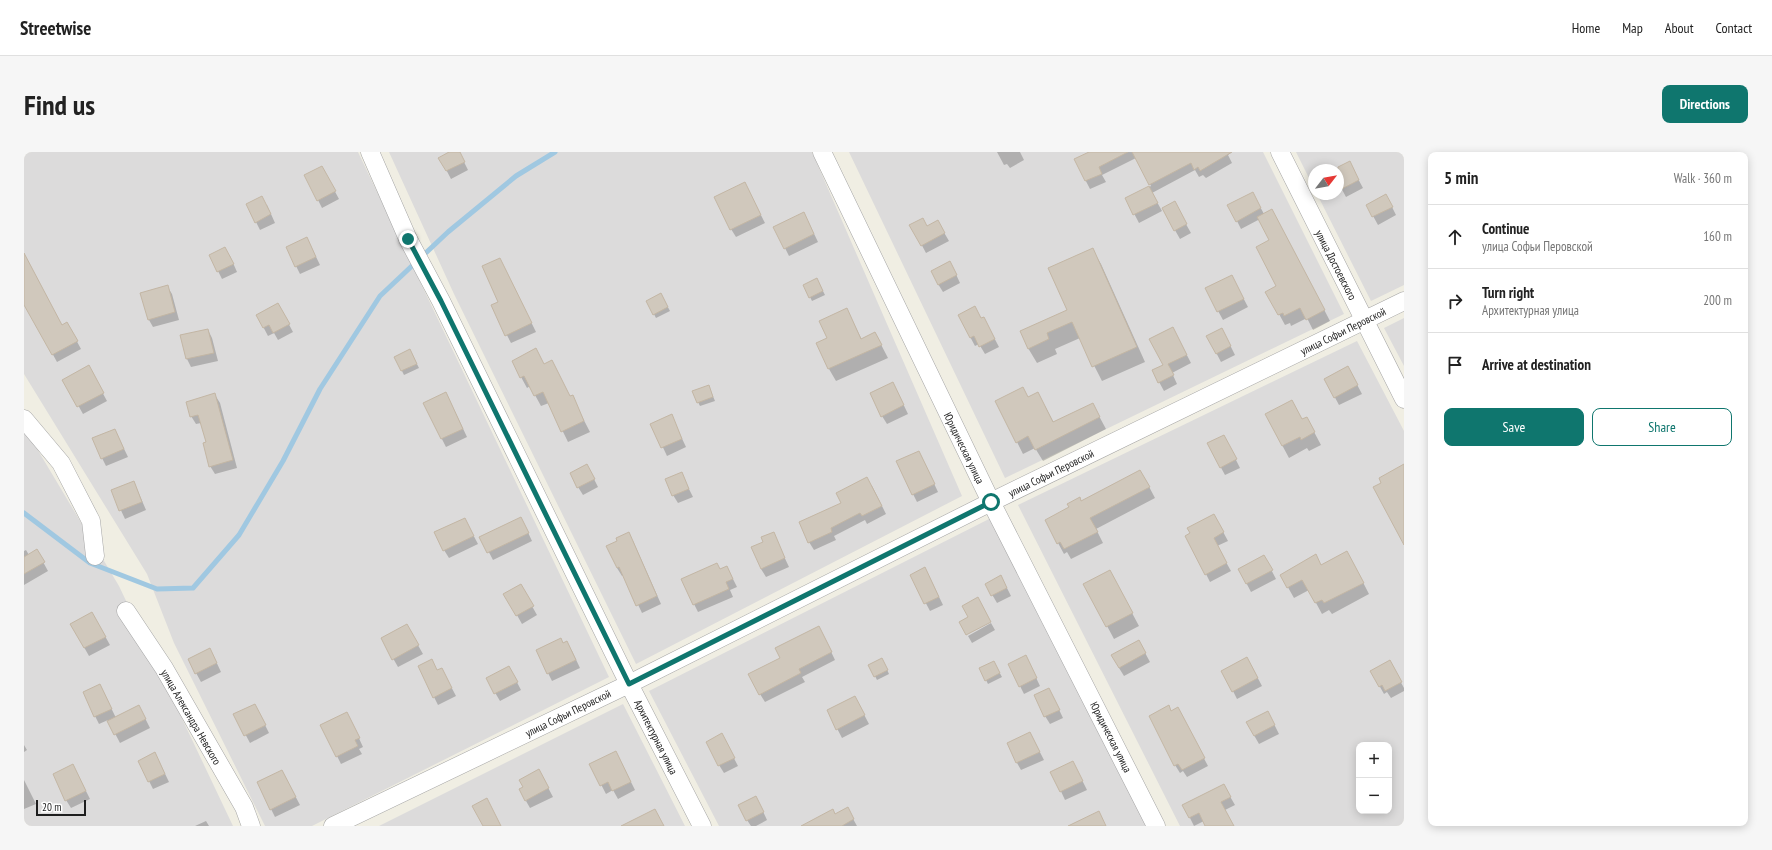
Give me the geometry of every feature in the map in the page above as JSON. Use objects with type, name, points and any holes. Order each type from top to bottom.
[{"type":"street","name":"Архитектурная улица","points":[[370,152],[408,239],[441,301],[629,684],[702,826]]},
{"type":"street","name":"Юридическая улица","points":[[822,152],[991,502],[1156,826]]},
{"type":"street","name":"улица Достоевского","points":[[1280,152],[1404,399]]},
{"type":"street","name":"улица Софьи Перовской","points":[[333,826],[629,684],[991,502],[1404,301]]},
{"type":"street","points":[[24,419],[61,463],[91,521],[95,556]]},
{"type":"street","name":"улица Александра Невского","points":[[126,611],[175,688],[244,807],[251,826]]},
{"type":"shaded area","points":[[24,152],[358,152],[609,677],[312,826],[265,826],[174,643],[147,574],[24,374]]},
{"type":"shaded area","points":[[389,152],[812,152],[962,496],[636,664],[454,294]]},
{"type":"shaded area","points":[[849,152],[1263,152],[1344,314],[1005,478]]},
{"type":"shaded area","points":[[1296,152],[1404,152],[1404,285],[1371,301],[1320,200],[1344,200],[1344,164],[1308,164],[1308,176]]},
{"type":"shaded area","points":[[1404,318],[1404,366],[1384,328]]},
{"type":"shaded area","points":[[1357,341],[1404,431],[1404,826],[1180,826],[1018,505]]},
{"type":"shaded area","points":[[24,427],[119,586],[233,826],[24,826]]},
{"type":"shaded area","points":[[991,518],[1147,826],[719,826],[649,691]]},
{"type":"shaded area","points":[[623,704],[685,826],[379,826]]},
{"type":"building","points":[[449,152],[460,152],[465,162],[446,171],[438,158]]},
{"type":"building","points":[[1089,152],[1128,152],[1099,167],[1102,174],[1085,181],[1074,159]]},
{"type":"building","points":[[1132,152],[1232,152],[1200,171],[1198,167],[1194,170],[1191,163],[1149,185]]},
{"type":"building","points":[[1350,161],[1359,180],[1344,188],[1344,164]]},
{"type":"building","points":[[322,166],[336,191],[317,201],[304,175]]},
{"type":"building","points":[[745,182],[761,215],[730,230],[714,197]]},
{"type":"building","points":[[1149,186],[1158,203],[1133,215],[1125,198]]},
{"type":"building","points":[[1253,192],[1261,208],[1236,222],[1227,205]]},
{"type":"building","points":[[1386,194],[1393,207],[1372,217],[1366,205]]},
{"type":"building","points":[[262,196],[271,214],[255,223],[246,204]]},
{"type":"building","points":[[1175,201],[1187,224],[1174,231],[1162,208]]},
{"type":"building","points":[[1272,209],[1325,310],[1306,320],[1300,308],[1284,316],[1283,313],[1278,315],[1265,292],[1276,286],[1256,247],[1269,240],[1257,217]]},
{"type":"building","points":[[804,212],[814,234],[784,249],[773,227]]},
{"type":"building","points":[[923,218],[927,226],[938,220],[945,233],[921,246],[909,225]]},
{"type":"building","points":[[307,237],[316,257],[295,267],[286,247]]},
{"type":"building","points":[[225,247],[234,264],[217,272],[209,255]]},
{"type":"building","points":[[1093,248],[1137,347],[1092,367],[1072,322],[1047,333],[1049,339],[1028,349],[1020,331],[1067,310],[1048,268]]},
{"type":"building","points":[[24,253],[62,325],[67,322],[78,341],[52,355],[24,305]]},
{"type":"building","points":[[500,258],[532,323],[505,336],[491,305],[498,302],[482,266]]},
{"type":"building","points":[[950,261],[957,275],[938,285],[931,271]]},
{"type":"building","points":[[1232,275],[1244,299],[1217,312],[1205,288]]},
{"type":"building","points":[[817,278],[823,291],[809,298],[803,285]]},
{"type":"building","points":[[168,285],[175,312],[148,320],[140,293]]},
{"type":"building","points":[[661,293],[668,307],[653,315],[646,301]]},
{"type":"building","points":[[278,303],[290,324],[273,333],[269,325],[263,328],[256,315]]},
{"type":"building","points":[[975,306],[981,318],[984,317],[995,339],[979,347],[974,336],[970,338],[958,315]]},
{"type":"building","points":[[847,308],[861,339],[875,332],[882,345],[828,369],[816,343],[827,338],[819,321]]},
{"type":"building","points":[[1173,327],[1187,355],[1168,364],[1174,375],[1158,383],[1152,370],[1163,365],[1149,339]]},
{"type":"building","points":[[1222,328],[1231,346],[1216,354],[1206,336]]},
{"type":"building","points":[[208,329],[214,353],[186,359],[180,335]]},
{"type":"building","points":[[536,348],[544,364],[552,360],[570,396],[573,395],[584,421],[561,432],[543,392],[534,396],[524,376],[520,378],[512,361]]},
{"type":"building","points":[[410,349],[417,364],[401,371],[394,357]]},
{"type":"building","points":[[89,365],[104,393],[77,407],[62,380]]},
{"type":"building","points":[[1348,366],[1358,385],[1334,398],[1324,379]]},
{"type":"building","points":[[893,382],[904,405],[881,417],[870,393]]},
{"type":"building","points":[[709,385],[713,397],[697,403],[692,391]]},
{"type":"building","points":[[1023,387],[1028,397],[1038,392],[1053,422],[1093,403],[1100,417],[1035,450],[1028,436],[1016,443],[995,401]]},
{"type":"building","points":[[446,392],[463,429],[441,439],[423,403]]},
{"type":"building","points":[[215,393],[233,460],[209,467],[203,443],[206,442],[198,415],[190,417],[186,402]]},
{"type":"building","points":[[1292,400],[1302,419],[1307,417],[1315,432],[1301,440],[1300,437],[1282,446],[1265,414]]},
{"type":"building","points":[[672,414],[682,439],[661,448],[650,424]]},
{"type":"building","points":[[115,429],[124,449],[101,459],[92,438]]},
{"type":"building","points":[[1224,435],[1237,459],[1220,468],[1207,443]]},
{"type":"building","points":[[919,451],[935,484],[912,495],[896,461]]},
{"type":"building","points":[[587,464],[595,479],[577,488],[570,473]]},
{"type":"building","points":[[1404,464],[1404,545],[1373,487],[1381,483],[1379,478]]},
{"type":"building","points":[[1140,470],[1150,487],[1090,518],[1098,532],[1064,549],[1060,542],[1057,544],[1045,520],[1069,507],[1067,504],[1080,497],[1081,501]]},
{"type":"building","points":[[682,472],[689,489],[672,496],[665,479]]},
{"type":"building","points":[[867,477],[882,506],[862,516],[860,513],[831,528],[832,532],[808,543],[799,522],[841,503],[836,493]]},
{"type":"building","points":[[134,481],[142,502],[119,511],[111,490]]},
{"type":"building","points":[[1214,514],[1224,532],[1214,538],[1227,563],[1205,575],[1185,536],[1190,533],[1187,528]]},
{"type":"building","points":[[521,517],[529,533],[487,553],[479,537]]},
{"type":"building","points":[[465,518],[474,536],[443,551],[434,532]]},
{"type":"building","points":[[629,532],[657,596],[636,606],[619,567],[617,568],[606,546],[617,541],[616,538]]},
{"type":"building","points":[[774,532],[785,558],[761,569],[751,547],[763,542],[761,537]]},
{"type":"building","points":[[37,549],[45,562],[24,574],[24,557]]},
{"type":"building","points":[[1347,551],[1364,583],[1324,603],[1322,600],[1315,603],[1302,580],[1287,588],[1280,575],[1316,554],[1321,565]]},
{"type":"building","points":[[1264,555],[1273,570],[1246,584],[1238,569]]},
{"type":"building","points":[[717,563],[720,569],[727,566],[733,579],[726,582],[729,589],[693,605],[681,579]]},
{"type":"building","points":[[925,567],[939,597],[924,604],[910,575]]},
{"type":"building","points":[[1110,570],[1133,613],[1106,627],[1083,584]]},
{"type":"building","points":[[1001,575],[1007,588],[991,596],[985,584]]},
{"type":"building","points":[[521,584],[534,606],[516,616],[503,594]]},
{"type":"building","points":[[978,597],[991,622],[966,635],[959,622],[968,617],[962,606]]},
{"type":"building","points":[[92,612],[106,637],[84,648],[70,624]]},
{"type":"building","points":[[407,624],[419,645],[392,660],[381,638]]},
{"type":"building","points":[[819,626],[832,652],[799,669],[801,673],[759,695],[748,674],[780,658],[775,648]]},
{"type":"building","points":[[561,638],[563,643],[567,641],[576,660],[547,674],[536,650]]},
{"type":"building","points":[[1139,640],[1146,653],[1119,668],[1111,655]]},
{"type":"building","points":[[210,648],[217,663],[195,674],[188,659]]},
{"type":"building","points":[[1026,655],[1037,678],[1019,687],[1008,664]]},
{"type":"building","points":[[1247,657],[1258,678],[1232,692],[1221,671]]},
{"type":"building","points":[[882,658],[888,670],[874,677],[868,665]]},
{"type":"building","points":[[432,659],[437,670],[442,668],[452,688],[433,698],[418,666]]},
{"type":"building","points":[[1390,660],[1402,682],[1385,691],[1382,685],[1379,687],[1370,671]]},
{"type":"building","points":[[994,661],[1000,673],[985,681],[979,668]]},
{"type":"building","points":[[509,666],[518,682],[494,694],[486,678]]},
{"type":"building","points":[[100,684],[112,709],[94,717],[83,692]]},
{"type":"building","points":[[1049,688],[1060,710],[1044,717],[1034,695]]},
{"type":"building","points":[[855,696],[865,715],[836,730],[827,710]]},
{"type":"building","points":[[255,704],[266,725],[244,736],[233,714]]},
{"type":"building","points":[[139,705],[146,719],[114,735],[107,721]]},
{"type":"building","points":[[1169,705],[1171,711],[1178,707],[1205,758],[1182,770],[1178,764],[1174,766],[1149,716]]},
{"type":"building","points":[[1268,711],[1275,725],[1254,736],[1246,722]]},
{"type":"building","points":[[347,712],[360,738],[355,740],[358,746],[336,757],[320,725]]},
{"type":"building","points":[[1030,732],[1040,752],[1016,763],[1007,743]]},
{"type":"building","points":[[722,733],[735,758],[718,766],[706,742]]},
{"type":"building","points":[[616,751],[631,782],[612,791],[608,782],[600,786],[589,764]]},
{"type":"building","points":[[155,752],[165,774],[148,782],[138,761]]},
{"type":"building","points":[[1073,761],[1083,781],[1060,792],[1050,772]]},
{"type":"building","points":[[73,764],[86,791],[65,801],[53,774]]},
{"type":"building","points":[[539,769],[549,788],[525,801],[519,789],[523,787],[519,780]]},
{"type":"building","points":[[282,770],[296,797],[270,810],[257,782]]},
{"type":"building","points":[[1224,784],[1231,797],[1221,802],[1234,826],[1205,826],[1199,813],[1189,818],[1182,805]]},
{"type":"building","points":[[756,796],[764,812],[746,821],[738,805]]},
{"type":"building","points":[[487,798],[501,826],[483,826],[472,806]]},
{"type":"building","points":[[848,807],[854,819],[842,826],[801,826],[833,809],[835,814]]},
{"type":"building","points":[[655,809],[664,826],[621,826]]},
{"type":"building","points":[[1099,811],[1106,826],[1068,826]]},
{"type":"waterway","points":[[24,513],[90,563],[157,589],[193,588],[239,535],[283,461],[320,389],[380,296],[448,232],[516,176],[555,152]]},
{"type":"route","points":[[408,239],[441,301],[629,684],[991,502]]}]
